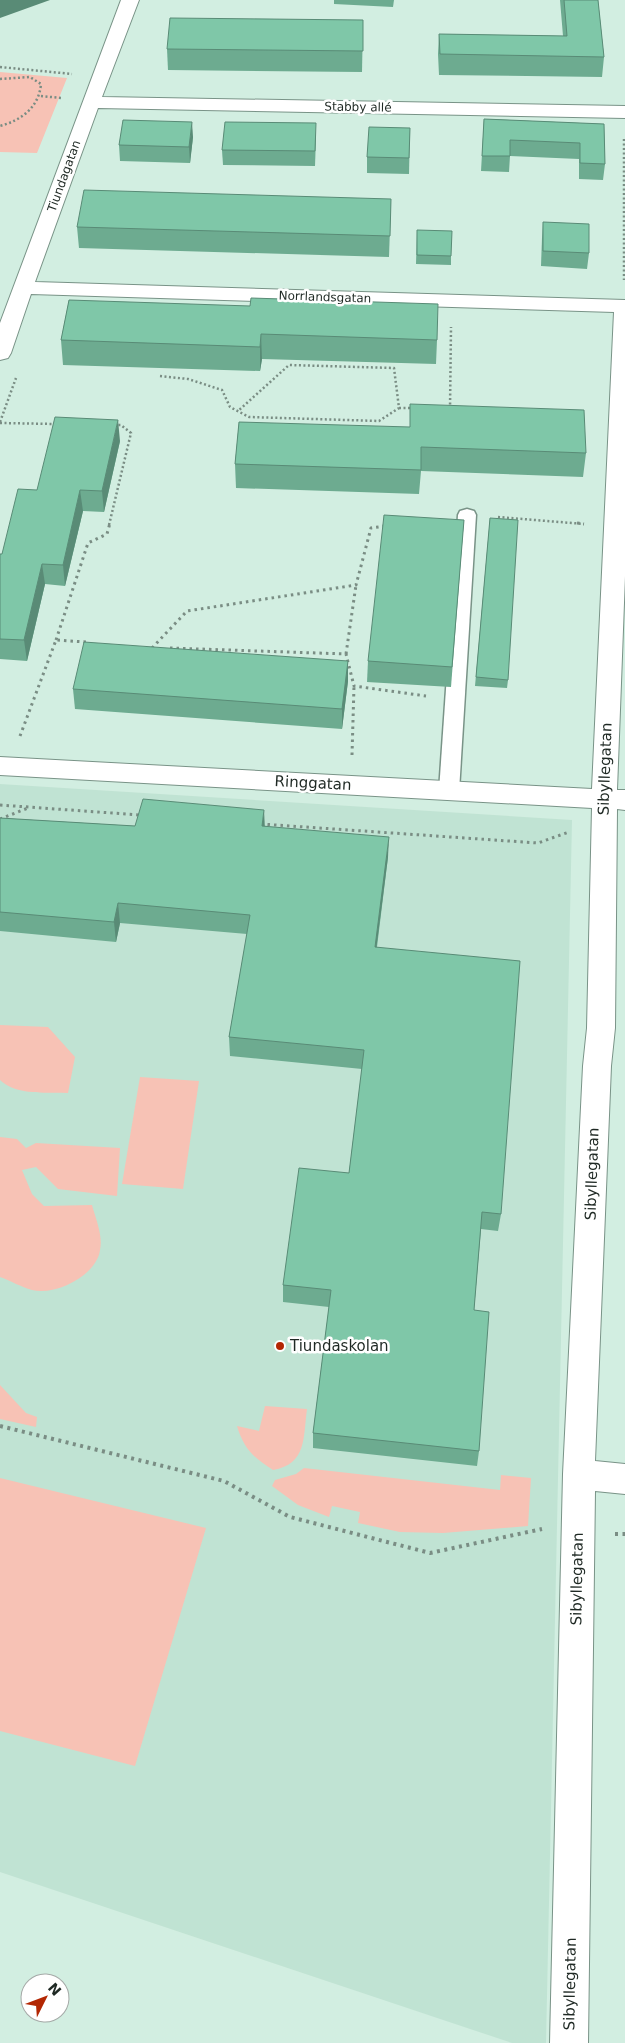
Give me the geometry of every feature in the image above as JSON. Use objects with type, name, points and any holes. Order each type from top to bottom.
[{"type":"street","name":"Tiundagatan","points":[[0,352],[25,288],[59,186],[130,0]]},
{"type":"street","name":"Stabby allé","points":[[92,102],[624,112]]},
{"type":"street","name":"Norrlandsgatan","points":[[25,288],[625,306]]},
{"type":"street","name":"Sibyllegatan","points":[[569,2043],[579,1474],[596,1076],[611,806],[615,526],[625,306]]},
{"type":"street","name":"Ringgatan","points":[[4,767],[450,791],[611,806]]},
{"type":"street","points":[[579,1474],[625,1479]]},
{"type":"lane","points":[[450,791],[467,515]]},
{"type":"path","points":[[0,67],[81,75],[101,74]]},
{"type":"path","points":[[0,79],[20,76],[36,79],[41,84],[41,96],[20,118],[13,123],[0,126]]},
{"type":"path","points":[[41,96],[64,98]]},
{"type":"path","points":[[624,112],[625,306]]},
{"type":"path","points":[[442,409],[450,409],[452,322]]},
{"type":"path","points":[[238,411],[289,365],[394,368],[399,408]]},
{"type":"path","points":[[17,376],[0,423],[56,424]]},
{"type":"path","points":[[160,376],[188,379],[222,390],[230,407],[250,417],[379,421],[399,408],[416,408]]},
{"type":"path","points":[[4,767],[56,640],[88,543],[107,534],[131,433],[120,425],[111,425]]},
{"type":"path","points":[[467,515],[615,526]]},
{"type":"path","points":[[352,785],[354,686],[346,654],[356,585],[371,528],[390,526]]},
{"type":"path","points":[[152,648],[187,611],[356,585]]},
{"type":"path","points":[[56,640],[94,643]]},
{"type":"path","points":[[142,647],[346,654]]},
{"type":"path","points":[[354,686],[455,700]]},
{"type":"path","points":[[0,805],[146,816]]},
{"type":"path","points":[[254,823],[538,843],[611,806]]},
{"type":"path","points":[[0,819],[28,808]]},
{"type":"path","points":[[0,1426],[224,1481],[290,1517],[430,1553],[550,1528],[625,1534]]},
{"type":"shaded area","points":[[0,72],[67,78],[37,153],[0,152]]},
{"type":"shaded area","name":"Tiundaskolan","points":[[0,784],[572,820],[546,2043],[512,2043],[0,1872]]},
{"type":"shaded area","points":[[0,1025],[48,1027],[75,1057],[68,1093],[23,1091],[15,1089],[0,1080]]},
{"type":"shaded area","points":[[140,1077],[199,1081],[183,1189],[122,1184]]},
{"type":"shaded area","points":[[0,1137],[17,1139],[26,1148],[36,1143],[120,1148],[117,1196],[58,1189],[36,1167],[22,1170],[32,1194],[44,1206],[92,1205],[101,1239],[100,1250],[91,1268],[74,1282],[63,1287],[42,1291],[32,1290],[0,1277]]},
{"type":"shaded area","points":[[0,1385],[26,1413],[37,1417],[36,1427],[0,1419]]},
{"type":"shaded area","points":[[265,1406],[307,1409],[303,1439],[298,1456],[284,1467],[273,1470],[250,1452],[237,1426],[259,1431]]},
{"type":"shaded area","points":[[304,1468],[500,1490],[501,1475],[531,1478],[528,1526],[443,1533],[400,1532],[358,1523],[360,1512],[332,1506],[329,1517],[298,1505],[272,1486],[275,1480],[296,1474]]},
{"type":"shaded area","points":[[0,1478],[206,1528],[135,1766],[0,1731]]},
{"type":"building","points":[[564,0],[598,0],[604,57],[440,54],[439,34],[567,36]]},
{"type":"building","points":[[170,18],[363,20],[363,51],[167,49]]},
{"type":"building","points":[[484,119],[604,124],[605,164],[580,163],[580,143],[510,140],[510,156],[482,156]]},
{"type":"building","points":[[123,120],[192,122],[189,147],[119,145]]},
{"type":"building","points":[[225,122],[316,123],[315,151],[222,150]]},
{"type":"building","points":[[369,127],[410,128],[409,158],[367,157]]},
{"type":"building","points":[[84,190],[391,199],[390,236],[77,227]]},
{"type":"building","points":[[543,222],[589,224],[589,253],[543,251]]},
{"type":"building","points":[[417,230],[452,231],[451,256],[417,255]]},
{"type":"building","points":[[251,298],[438,304],[437,340],[261,334],[260,347],[61,340],[69,300],[250,306]]},
{"type":"building","points":[[410,404],[584,410],[586,453],[421,447],[421,470],[235,464],[239,422],[410,427]]},
{"type":"building","points":[[55,417],[118,420],[102,491],[80,490],[63,565],[42,564],[24,640],[0,639],[0,554],[2,554],[18,489],[37,490]]},
{"type":"building","points":[[384,515],[464,520],[452,667],[368,661]]},
{"type":"building","points":[[490,518],[518,520],[508,680],[476,677]]},
{"type":"building","points":[[84,642],[348,661],[342,709],[73,689]]},
{"type":"building","name":"Tiundaskolan","points":[[143,799],[264,810],[262,826],[389,837],[375,947],[520,961],[501,1214],[482,1212],[474,1310],[489,1312],[479,1451],[313,1433],[331,1290],[283,1285],[299,1168],[349,1173],[364,1050],[229,1037],[250,915],[118,903],[114,922],[0,912],[0,818],[135,826]]},
{"type":"place","name":"Tiundaskolan","points":[[280,1346]]}]
